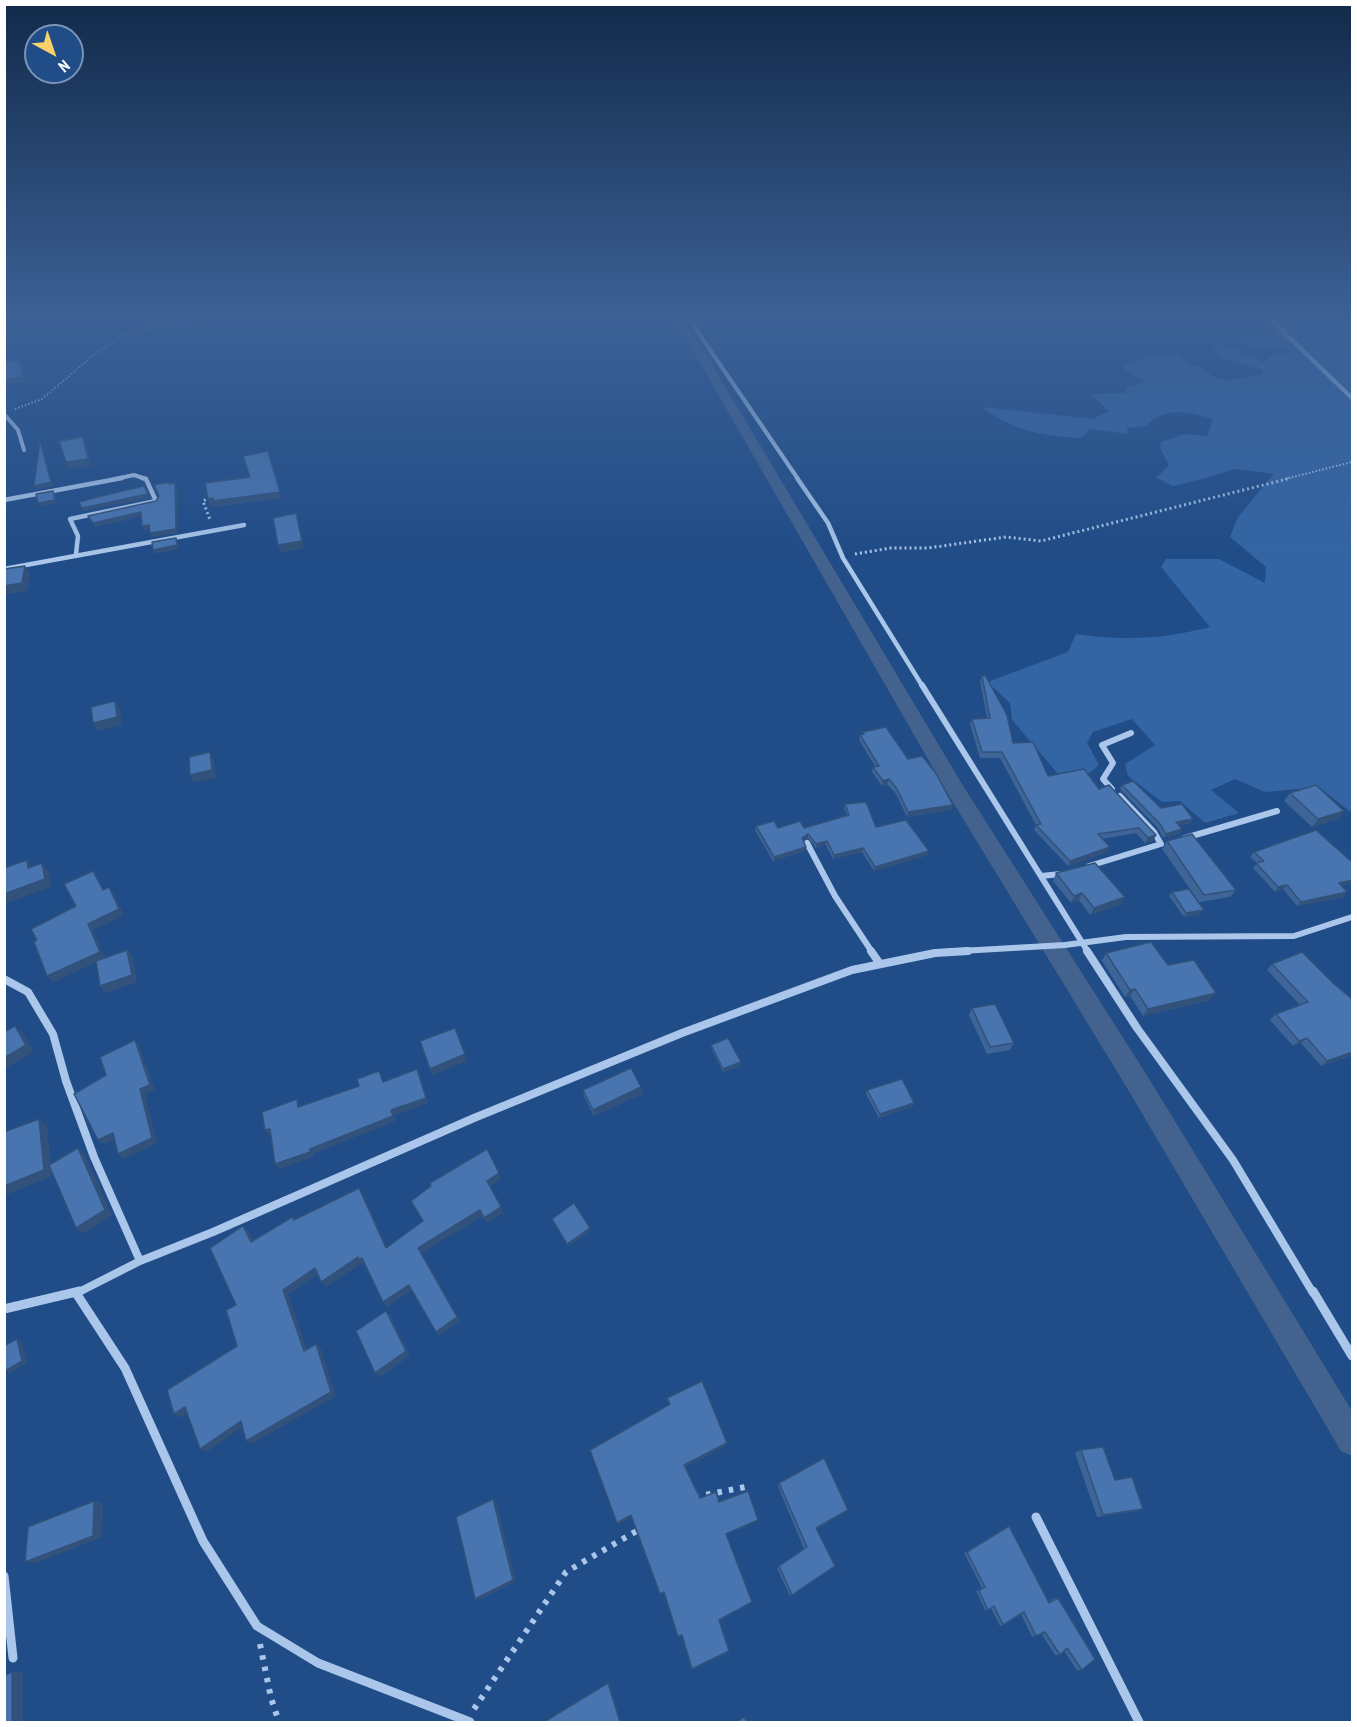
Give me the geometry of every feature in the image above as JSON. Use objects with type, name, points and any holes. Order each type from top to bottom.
[{"type":"street","points":[[742,397],[828,523],[843,558],[1082,943],[1137,1028],[1233,1160],[1353,1356]]},
{"type":"street","points":[[4,414],[18,430],[24,450]]},
{"type":"street","points":[[4,500],[134,475],[146,479],[156,501],[70,519],[78,536],[76,554]]},
{"type":"street","points":[[4,569],[244,525]]},
{"type":"street","points":[[1131,733],[1102,745],[1113,763],[1103,779],[1154,832],[1161,844]]},
{"type":"street","points":[[1079,868],[1277,811]]},
{"type":"street","points":[[807,843],[835,896],[880,964]]},
{"type":"street","points":[[1041,876],[1068,872]]},
{"type":"street","points":[[4,1309],[76,1293],[140,1261],[213,1232],[474,1118],[682,1033],[852,970],[935,953],[1065,945],[1126,937],[1294,936],[1353,917]]},
{"type":"street","points":[[4,979],[28,992],[53,1034],[66,1080],[94,1157],[140,1261]]},
{"type":"street","points":[[76,1293],[125,1368],[203,1541],[256,1626],[318,1663],[469,1721]]},
{"type":"street","points":[[1036,1518],[1139,1722]]},
{"type":"street","points":[[4,1576],[13,1658]]},
{"type":"path","points":[[13,410],[45,397]]},
{"type":"path","points":[[843,558],[891,548],[928,548],[1006,537],[1041,541],[1353,462]]},
{"type":"path","points":[[212,530],[203,501],[213,496]]},
{"type":"path","points":[[683,1500],[750,1486]]},
{"type":"path","points":[[469,1721],[566,1572],[647,1524]]},
{"type":"path","points":[[256,1626],[271,1698],[279,1722]]},
{"type":"shaded area","points":[[1093,397],[1352,397],[1352,813],[1319,787],[1265,792],[1235,779],[1211,790],[1239,813],[1205,823],[1180,801],[1162,802],[1128,776],[1125,764],[1155,745],[1132,719],[1093,732],[1087,743],[1099,765],[1090,773],[1059,775],[1012,720],[1010,703],[987,682],[1068,652],[1076,634],[1110,638],[1143,638],[1210,627],[1161,567],[1166,559],[1219,559],[1265,583],[1266,567],[1230,537],[1238,517],[1274,474],[1235,469],[1173,486],[1156,478],[1169,465],[1160,448],[1161,442],[1184,434],[1207,436],[1213,419],[1195,414],[1169,413],[1161,415],[1146,426],[1127,428],[1128,434],[1090,429],[1082,438],[1042,434],[1017,427],[982,407],[1093,419],[1109,411]]},
{"type":"building","points":[[83,437],[88,459],[66,462],[59,441]]},
{"type":"building","points":[[40,441],[51,482],[34,486]]},
{"type":"building","points":[[268,451],[280,492],[213,501],[213,498],[208,499],[205,483],[250,477],[243,456]]},
{"type":"building","points":[[169,482],[169,484],[175,483],[176,529],[150,533],[149,525],[142,526],[141,512],[93,523],[88,516],[156,501],[159,496],[154,485]]},
{"type":"building","points":[[144,486],[148,494],[82,508],[79,502],[102,496]]},
{"type":"building","points":[[53,491],[55,500],[38,503],[36,494]]},
{"type":"building","points":[[296,513],[302,541],[278,545],[273,518]]},
{"type":"building","points":[[176,538],[177,545],[153,550],[152,542]]},
{"type":"building","points":[[25,566],[22,583],[4,586],[4,569]]},
{"type":"building","points":[[985,675],[1007,715],[1013,743],[1033,742],[1048,776],[1084,769],[1099,789],[1109,785],[1156,835],[1148,838],[1139,828],[1098,834],[1110,847],[1070,861],[1036,825],[1041,824],[1002,752],[982,752],[972,719],[990,718],[982,676]]},
{"type":"building","points":[[115,701],[117,717],[93,723],[91,707]]},
{"type":"building","points":[[886,727],[908,759],[922,756],[935,772],[953,805],[908,812],[897,789],[889,779],[883,781],[873,767],[879,766],[860,735],[864,734],[863,732]]},
{"type":"building","points":[[210,752],[212,770],[190,775],[189,757]]},
{"type":"building","points":[[1133,781],[1161,808],[1182,804],[1193,819],[1176,822],[1182,829],[1166,834],[1160,824],[1122,785]]},
{"type":"building","points":[[1316,785],[1344,811],[1318,819],[1290,793]]},
{"type":"building","points":[[866,802],[876,827],[906,820],[929,851],[875,867],[863,848],[834,855],[827,841],[816,844],[808,834],[802,838],[806,847],[774,857],[756,826],[774,821],[778,828],[800,821],[804,828],[849,815],[845,804]]},
{"type":"building","points":[[1316,830],[1353,863],[1353,880],[1339,883],[1347,892],[1301,902],[1287,885],[1278,887],[1256,863],[1264,861],[1254,852]]},
{"type":"building","points":[[1192,834],[1236,890],[1204,895],[1167,841]]},
{"type":"building","points":[[27,860],[28,868],[42,863],[45,879],[4,894],[4,868]]},
{"type":"building","points":[[1095,863],[1125,897],[1094,908],[1082,893],[1074,896],[1056,873]]},
{"type":"building","points":[[93,871],[103,890],[109,887],[119,909],[88,924],[100,952],[47,976],[34,942],[37,940],[31,929],[76,906],[64,884]]},
{"type":"building","points":[[1189,889],[1204,910],[1186,913],[1172,892]]},
{"type":"building","points":[[1151,942],[1168,965],[1194,960],[1216,993],[1148,1009],[1135,989],[1130,990],[1106,953]]},
{"type":"building","points":[[127,950],[132,975],[100,986],[96,961]]},
{"type":"building","points":[[1302,952],[1353,1000],[1353,1052],[1327,1061],[1307,1038],[1299,1041],[1276,1014],[1308,1002],[1272,964]]},
{"type":"building","points":[[995,1004],[1014,1043],[990,1047],[972,1008]]},
{"type":"building","points":[[15,1026],[26,1045],[4,1058],[4,1032]]},
{"type":"building","points":[[455,1028],[465,1054],[430,1069],[420,1041]]},
{"type":"building","points":[[728,1038],[741,1062],[723,1069],[711,1045]]},
{"type":"building","points":[[135,1040],[150,1085],[140,1089],[152,1138],[118,1154],[113,1133],[98,1140],[74,1094],[106,1075],[100,1057]]},
{"type":"building","points":[[631,1068],[641,1087],[593,1110],[583,1090]]},
{"type":"building","points":[[417,1069],[426,1098],[391,1110],[393,1116],[310,1149],[310,1152],[275,1164],[270,1129],[265,1130],[262,1112],[297,1099],[298,1107],[359,1086],[357,1079],[379,1071],[383,1082]]},
{"type":"building","points":[[902,1079],[914,1103],[880,1114],[867,1090]]},
{"type":"building","points":[[39,1119],[44,1170],[4,1186],[4,1132]]},
{"type":"building","points":[[78,1148],[105,1210],[76,1228],[49,1165]]},
{"type":"building","points":[[487,1149],[499,1173],[487,1181],[501,1207],[484,1218],[480,1210],[418,1248],[457,1317],[436,1332],[409,1285],[383,1302],[362,1258],[359,1260],[358,1257],[321,1282],[315,1268],[283,1290],[304,1351],[316,1344],[331,1392],[246,1441],[241,1421],[200,1449],[185,1407],[174,1414],[167,1390],[237,1346],[226,1310],[236,1305],[210,1248],[243,1226],[251,1242],[292,1217],[294,1220],[359,1188],[386,1248],[423,1221],[411,1201],[431,1186],[430,1183]]},
{"type":"building","points":[[574,1203],[590,1228],[567,1244],[552,1219]]},
{"type":"building","points":[[386,1311],[406,1351],[375,1373],[356,1331]]},
{"type":"building","points":[[17,1339],[22,1361],[5,1371],[4,1346]]},
{"type":"building","points":[[702,1381],[727,1443],[684,1465],[700,1498],[716,1492],[719,1502],[748,1491],[758,1520],[726,1534],[752,1602],[719,1620],[729,1651],[692,1669],[682,1635],[678,1637],[664,1592],[660,1594],[631,1515],[617,1523],[590,1450],[670,1404],[667,1398]]},
{"type":"building","points":[[1103,1447],[1115,1480],[1132,1477],[1143,1509],[1103,1515],[1081,1450]]},
{"type":"building","points":[[824,1458],[848,1510],[816,1528],[835,1566],[792,1595],[779,1566],[807,1547],[779,1483]]},
{"type":"building","points":[[493,1499],[513,1580],[475,1599],[456,1517]]},
{"type":"building","points":[[94,1501],[93,1536],[25,1562],[28,1527]]},
{"type":"building","points":[[1009,1526],[1049,1603],[1058,1598],[1095,1659],[1082,1670],[1067,1648],[1060,1655],[1045,1632],[1036,1636],[1024,1612],[1003,1625],[994,1606],[988,1610],[979,1591],[985,1587],[967,1552]]},
{"type":"building","points":[[12,1672],[12,1722],[4,1722],[4,1676]]},
{"type":"building","points":[[608,1683],[620,1722],[544,1722]]},
{"type":"building","points":[[744,1717],[747,1722],[737,1722]]},
{"type":"waterway","points":[[725,397],[955,789],[1139,1085],[1352,1440]]}]
